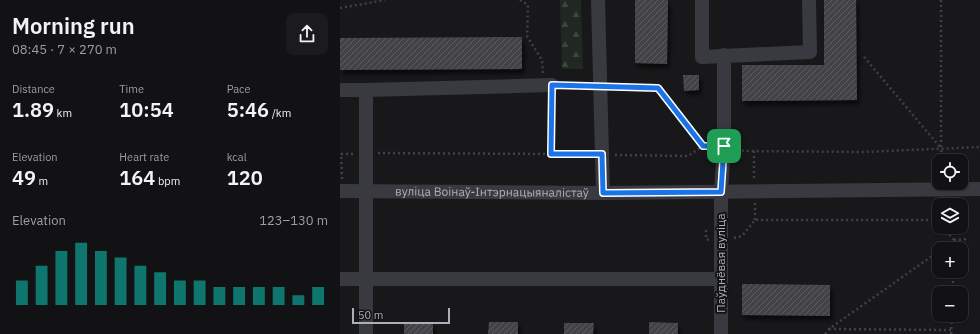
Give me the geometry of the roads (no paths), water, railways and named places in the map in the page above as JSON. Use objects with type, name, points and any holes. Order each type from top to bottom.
[{"type":"street","points":[[598,0],[603,193]]},
{"type":"street","points":[[702,0],[702,57],[810,52],[810,0]]},
{"type":"street","name":"Паўднёвая вуліца","points":[[721,334],[720,240],[724,146],[724,55]]},
{"type":"street","points":[[340,90],[548,85]]},
{"type":"street","points":[[366,90],[366,334]]},
{"type":"street","name":"вуліца Воінаў-Інтэрнацыяналістаў","points":[[341,191],[603,193],[980,189]]},
{"type":"street","points":[[340,279],[720,279]]}]
